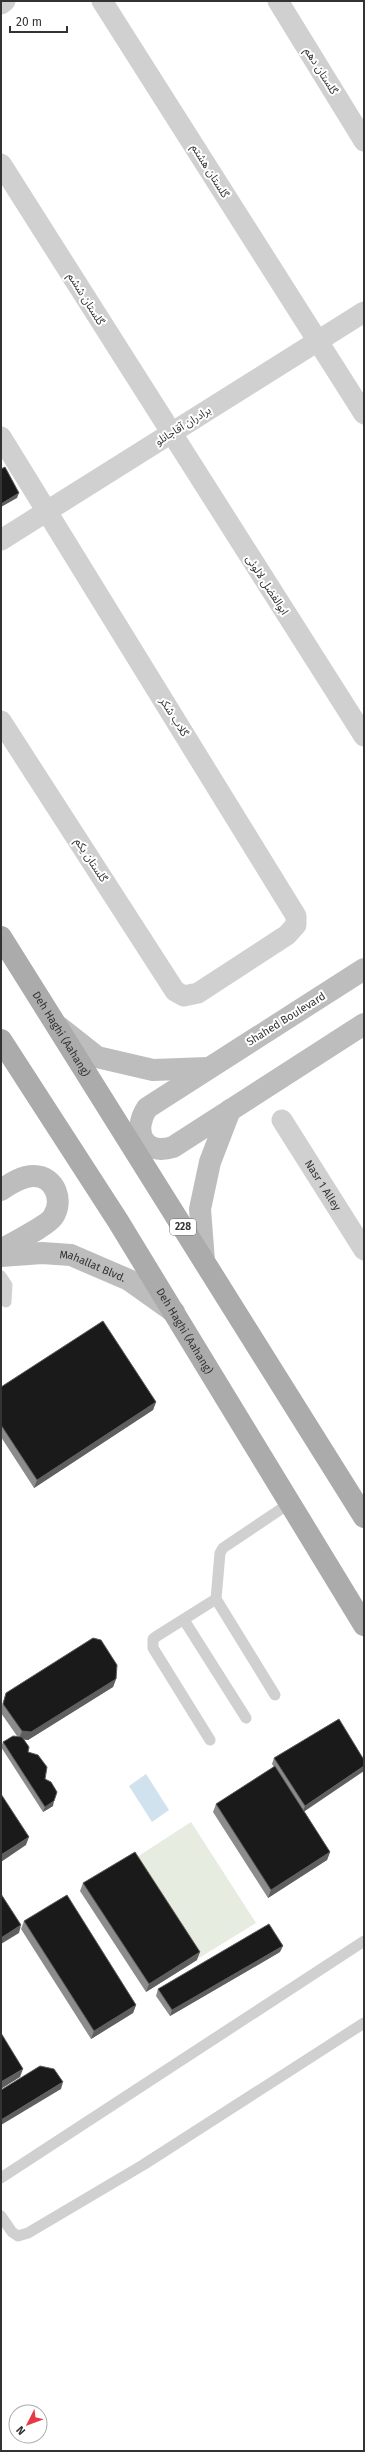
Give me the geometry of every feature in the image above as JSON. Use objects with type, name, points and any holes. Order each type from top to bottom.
[{"type":"main road","name":"Deh Haghi (Aahang)","points":[[1,937],[364,1517]]},
{"type":"main road","name":"Shahed Boulevard","points":[[230,1110],[172,1147],[160,1151],[150,1147],[143,1138],[139,1129],[141,1118],[147,1108],[364,969]]},
{"type":"main road","points":[[204,1261],[200,1209],[210,1162],[230,1110],[364,1024]]},
{"type":"main road","points":[[57,1026],[97,1057],[153,1070],[208,1068]]},
{"type":"main road","name":"Deh Haghi (Aahang)","points":[[1,1040],[174,1312],[364,1625]]},
{"type":"main road","points":[[1,1190],[14,1181],[34,1176],[46,1178],[56,1190],[58,1205],[53,1218],[1,1250]]},
{"type":"main road","name":"Mahallat Blvd.","points":[[1,1256],[42,1253],[71,1255],[130,1280],[174,1312]]},
{"type":"street","points":[[1,4],[5,1]]},
{"type":"street","name":"گلستان هشتم","points":[[102,1],[364,414]]},
{"type":"street","name":"گلستان دهم","points":[[278,1],[364,140]]},
{"type":"street","name":"گلستان ششم","points":[[1,164],[170,433]]},
{"type":"street","name":"برادران آقاجانلو","points":[[1,540],[364,312]]},
{"type":"street","name":"ابوالفضل لالوئی","points":[[170,433],[364,736]]},
{"type":"street","name":"گلاب شکر","points":[[1,437],[48,510],[296,916],[296,925],[287,935],[198,993],[184,996]]},
{"type":"street","name":"گلستان یکم","points":[[1,721],[175,991],[184,996]]},
{"type":"street","name":"Nasr 1 Alley","points":[[282,1120],[364,1250]]},
{"type":"lane","points":[[1,1276],[7,1285],[6,1302]]},
{"type":"lane","points":[[275,1694],[216,1599],[220,1553],[223,1548],[290,1503]]},
{"type":"lane","points":[[210,1740],[153,1648],[153,1639],[216,1599]]},
{"type":"lane","points":[[184,1620],[246,1718]]},
{"type":"lane","points":[[1,2178],[364,1942]]},
{"type":"lane","points":[[1,2216],[12,2232],[18,2236],[28,2233],[143,2165],[364,2023]]},
{"type":"shaded area","points":[[191,1822],[256,1923],[199,1958],[134,1859]]},
{"type":"water","points":[[146,1774],[169,1810],[152,1822],[129,1786]]},
{"type":"building","points":[[5,467],[19,493],[1,504],[1,469]]},
{"type":"building","points":[[103,1321],[156,1402],[37,1480],[1,1425],[1,1387]]},
{"type":"building","points":[[93,1638],[101,1640],[117,1665],[116,1679],[31,1732],[22,1731],[3,1704],[6,1693]]},
{"type":"building","points":[[339,1719],[364,1760],[364,1766],[305,1806],[274,1758]]},
{"type":"building","points":[[13,1736],[22,1737],[29,1747],[28,1752],[38,1755],[47,1767],[45,1779],[51,1782],[57,1792],[54,1801],[45,1807],[3,1742]]},
{"type":"building","points":[[275,1766],[330,1852],[271,1890],[216,1804]]},
{"type":"building","points":[[1,1794],[29,1837],[1,1855]]},
{"type":"building","points":[[135,1852],[200,1952],[149,1984],[83,1883]]},
{"type":"building","points":[[1,1894],[21,1925],[1,1938]]},
{"type":"building","points":[[67,1895],[136,2005],[94,2031],[24,1921]]},
{"type":"building","points":[[269,1924],[283,1946],[172,2010],[158,1989]]},
{"type":"building","points":[[1,2033],[23,2069],[1,2082]]},
{"type":"building","points":[[40,2066],[54,2069],[63,2082],[1,2120],[1,2090]]}]
